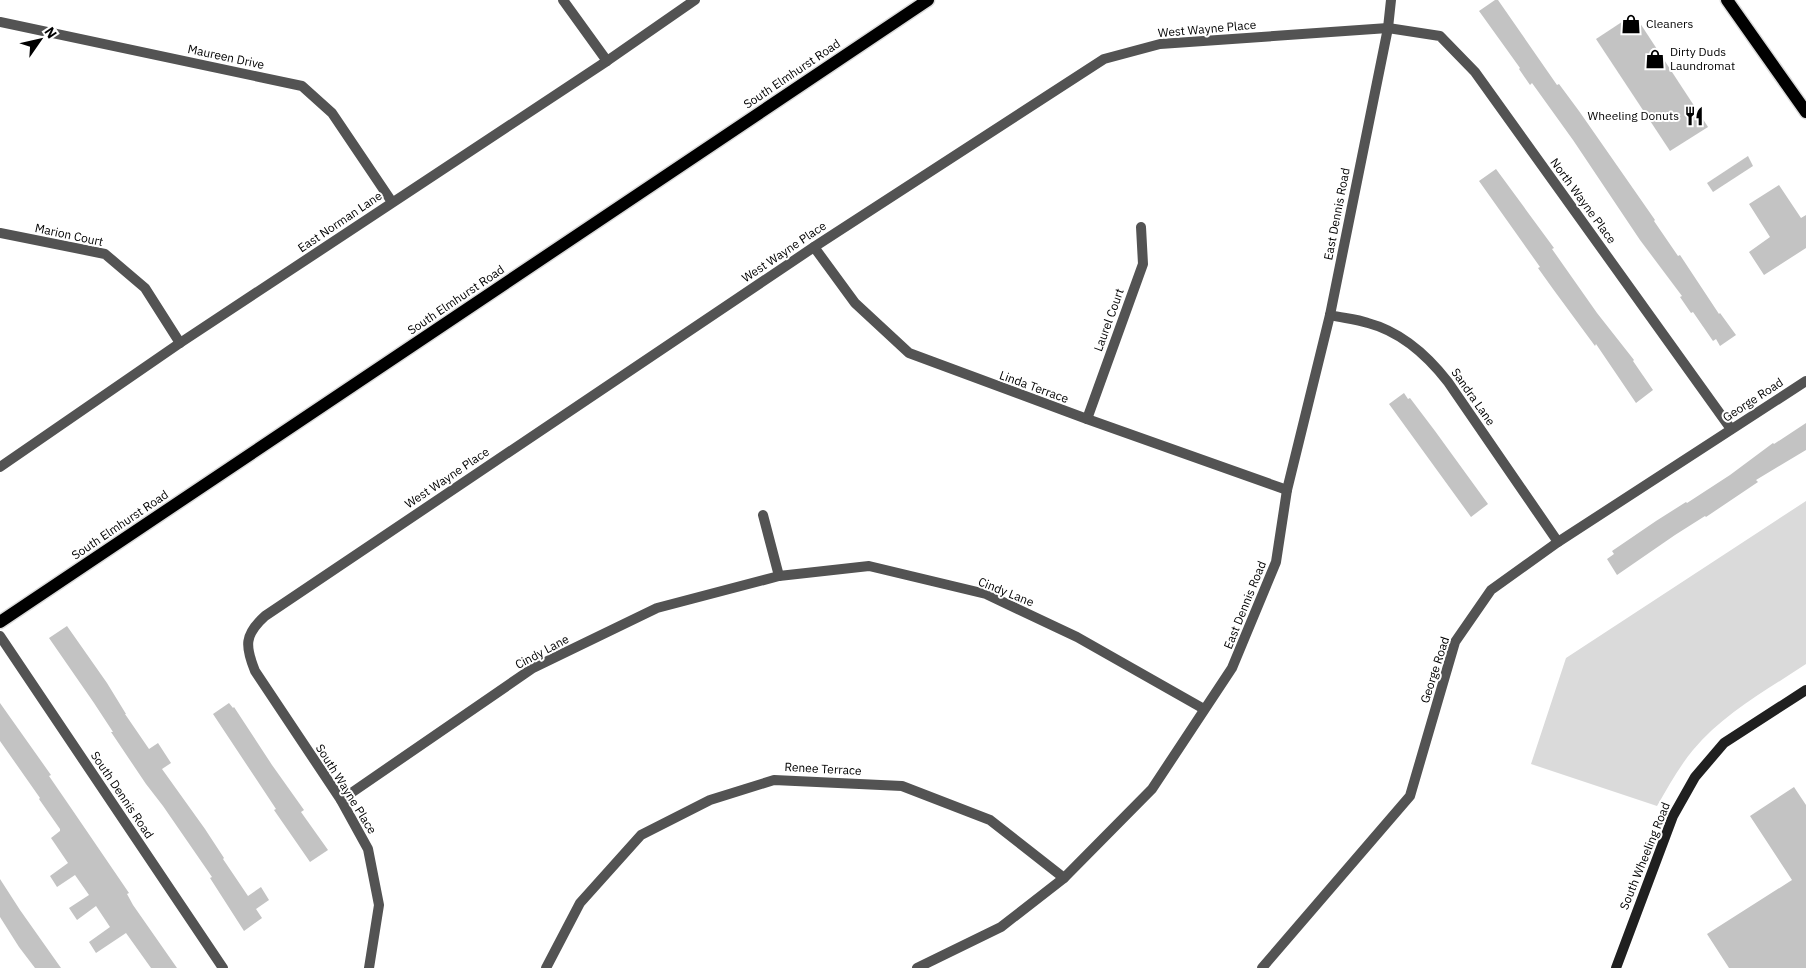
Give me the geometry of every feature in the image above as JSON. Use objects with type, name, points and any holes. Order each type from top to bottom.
[{"type":"main road","name":"South Elmhurst Road","points":[[0,622],[928,0]]},
{"type":"main road","points":[[1727,0],[1806,112]]},
{"type":"main road","name":"South Wheeling Road","points":[[1616,968],[1673,816],[1695,777],[1724,743],[1806,690]]},
{"type":"street","points":[[563,0],[607,61]]},
{"type":"street","name":"East Norman Lane","points":[[0,467],[180,343],[607,61],[694,0]]},
{"type":"street","name":"East Dennis Road","points":[[917,968],[1001,927],[1064,878],[1152,789],[1232,668],[1276,562],[1287,490],[1330,315],[1388,28],[1391,0]]},
{"type":"street","name":"Maureen Drive","points":[[0,22],[302,86],[332,112],[392,202]]},
{"type":"street","name":"West Wayne Place","points":[[248,636],[256,624],[265,616],[814,247],[1104,59],[1160,44],[1388,28]]},
{"type":"street","name":"North Wayne Place","points":[[1388,28],[1440,36],[1475,72],[1731,429]]},
{"type":"street","name":"Laurel Court","points":[[1087,419],[1143,264],[1141,227]]},
{"type":"street","name":"Marion Court","points":[[0,233],[105,254],[145,288],[180,343]]},
{"type":"street","name":"Linda Terrace","points":[[814,247],[855,303],[909,353],[1287,490]]},
{"type":"street","name":"Sandra Lane","points":[[1330,315],[1368,323],[1385,329],[1428,358],[1448,382],[1558,542]]},
{"type":"street","name":"George Road","points":[[1262,968],[1410,796],[1455,642],[1491,590],[1558,542],[1806,381]]},
{"type":"street","points":[[763,515],[779,576]]},
{"type":"street","name":"Cindy Lane","points":[[341,800],[533,668],[657,608],[779,576],[869,566],[986,594],[1077,637],[1204,709]]},
{"type":"street","name":"South Dennis Road","points":[[0,636],[223,968]]},
{"type":"street","name":"South Wayne Place","points":[[248,636],[248,652],[255,671],[341,800],[368,850],[379,905],[369,968]]},
{"type":"street","name":"Renee Terrace","points":[[546,968],[580,903],[641,835],[710,800],[774,780],[902,786],[990,820],[1064,878]]},
{"type":"shaded area","points":[[1806,501],[1806,664],[1746,703],[1705,737],[1683,763],[1657,806],[1531,764],[1566,658]]},
{"type":"building","points":[[1495,0],[1498,0],[1557,85],[1559,84],[1579,111],[1678,256],[1680,255],[1719,314],[1736,335],[1720,346],[1716,339],[1713,341],[1693,312],[1691,313],[1680,297],[1682,296],[1640,240],[1573,140],[1532,83],[1530,85],[1479,11]]},
{"type":"building","points":[[1634,14],[1708,127],[1670,151],[1596,39]]},
{"type":"building","points":[[1748,156],[1753,166],[1713,192],[1707,183]]},
{"type":"building","points":[[1496,169],[1554,248],[1552,249],[1597,313],[1634,360],[1653,390],[1636,403],[1596,344],[1595,346],[1538,268],[1540,267],[1479,181]]},
{"type":"building","points":[[1779,185],[1801,218],[1806,215],[1806,248],[1764,275],[1749,252],[1770,237],[1749,204]]},
{"type":"building","points":[[1404,393],[1435,431],[1488,504],[1471,517],[1389,404]]},
{"type":"building","points":[[1806,423],[1806,450],[1756,480],[1758,482],[1617,575],[1607,559],[1614,554],[1612,551],[1730,475],[1773,443]]},
{"type":"building","points":[[67,626],[107,683],[149,749],[158,743],[171,763],[162,769],[205,829],[248,896],[261,887],[269,900],[256,909],[262,918],[244,931],[210,878],[212,877],[146,784],[94,703],[49,638]]},
{"type":"building","points":[[0,703],[51,775],[49,776],[129,893],[127,894],[133,905],[177,968],[151,968],[126,933],[96,953],[89,942],[110,927],[96,906],[77,920],[69,908],[89,895],[75,875],[57,887],[50,876],[68,863],[51,838],[60,829],[0,741]]},
{"type":"building","points":[[229,703],[234,707],[304,810],[301,812],[328,850],[310,862],[274,810],[276,809],[213,714]]},
{"type":"building","points":[[1794,787],[1806,805],[1806,968],[1729,968],[1707,934],[1792,880],[1750,816]]},
{"type":"building","points":[[0,879],[61,968],[35,968],[19,947],[0,917]]},
{"type":"place","name":"Cleaners","points":[[1631,24]]},
{"type":"place","name":"Dirty Duds Laundromat","points":[[1655,59]]},
{"type":"place","name":"Wheeling Donuts","points":[[1694,116]]}]
